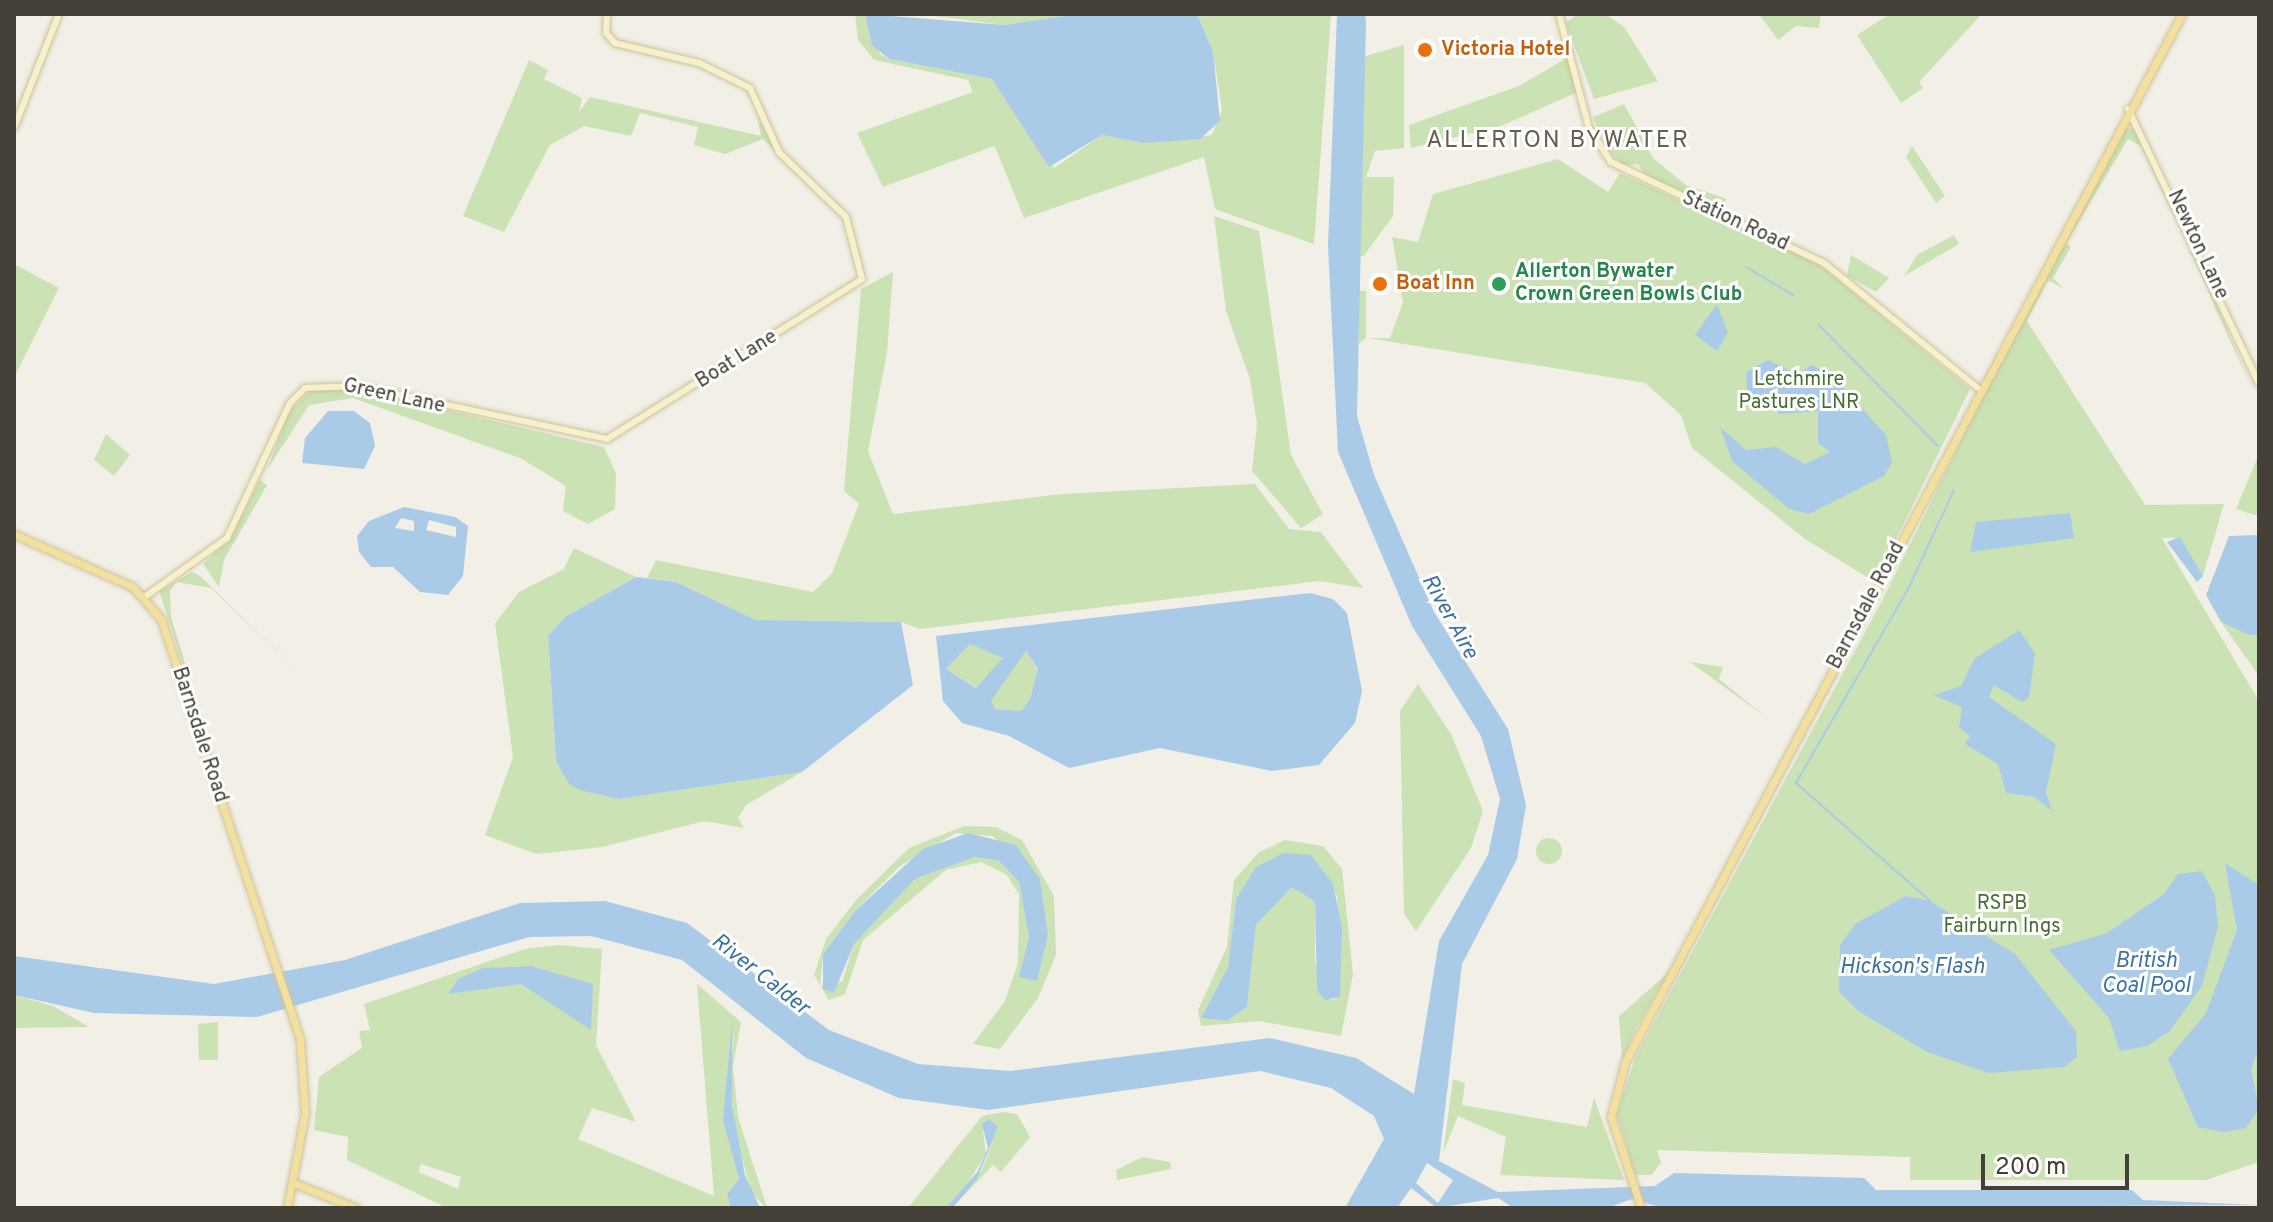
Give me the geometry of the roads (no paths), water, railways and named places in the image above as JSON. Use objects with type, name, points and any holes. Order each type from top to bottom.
[{"type":"main road","name":"Barnsdale Road","points":[[1640,1207],[1611,1117],[1625,1062],[1978,388],[2182,14]]},
{"type":"main road","points":[[14,534],[146,596]]},
{"type":"main road","name":"Barnsdale Road","points":[[146,596],[168,640],[293,1016],[306,1080],[294,1183],[287,1208]]},
{"type":"main road","points":[[294,1183],[356,1208]]},
{"type":"street","points":[[14,128],[59,14]]},
{"type":"street","name":"Boat Lane","points":[[607,14],[606,35],[619,45],[699,63],[750,88],[779,152],[846,217],[864,275],[607,439]]},
{"type":"street","name":"Station Road","points":[[1559,14],[1589,128],[1611,162],[1824,263],[1978,388]]},
{"type":"street","name":"Newton Lane","points":[[2128,109],[2259,384]]},
{"type":"street","name":"Green Lane","points":[[146,596],[227,538],[290,403],[305,388],[358,386],[607,439]]},
{"type":"water","points":[[865,14],[1005,25],[1078,14],[1197,14],[1213,51],[1220,121],[1200,139],[1143,143],[1102,135],[1049,167],[992,79],[889,59],[872,45]]},
{"type":"water","points":[[1337,14],[1365,14],[1357,416],[1374,475],[1434,612],[1508,729],[1526,805],[1517,859],[1462,964],[1439,1161],[1498,1192],[1655,1186],[1674,1173],[1864,1178],[1876,1190],[2132,1190],[2143,1200],[2259,1205],[1663,1208],[1632,1199],[1607,1208],[1562,1208],[1512,1207],[1498,1198],[1437,1208],[1411,1188],[1397,1208],[1345,1208],[1384,1139],[1374,1116],[1331,1088],[1260,1071],[988,1110],[899,1098],[806,1058],[682,960],[591,936],[529,937],[257,1017],[94,1013],[14,995],[14,956],[214,984],[345,960],[520,903],[605,901],[687,923],[829,1030],[918,1064],[1010,1071],[1270,1038],[1356,1058],[1414,1094],[1439,941],[1488,855],[1500,799],[1481,736],[1412,626],[1338,452],[1328,245]],"holes":[[[1427,1163],[1453,1180],[1438,1203],[1416,1183]]]},
{"type":"water","points":[[1717,304],[1728,332],[1717,351],[1695,335]]},
{"type":"water","points":[[1768,360],[1797,374],[1813,365],[1839,383],[1886,435],[1892,462],[1884,476],[1809,514],[1789,509],[1732,461],[1720,427],[1746,450],[1776,447],[1805,464],[1830,452],[1818,443],[1818,411],[1778,414],[1780,402],[1747,396],[1746,372]]},
{"type":"water","points":[[328,411],[354,411],[370,423],[375,446],[364,469],[302,463],[305,438]]},
{"type":"water","points":[[404,507],[455,517],[468,526],[463,576],[448,595],[420,592],[393,567],[371,567],[359,552],[357,536],[369,521]],"holes":[[[401,518],[414,521],[414,531],[395,528]],[[429,520],[456,527],[456,537],[426,530]]]},
{"type":"water","points":[[2070,513],[2074,538],[1970,552],[1976,522]]},
{"type":"water","points":[[2259,535],[2259,635],[2249,635],[2221,622],[2206,595],[2229,536]]},
{"type":"water","points":[[2180,537],[2203,576],[2197,582],[2167,542]]},
{"type":"water","points":[[636,577],[676,582],[756,620],[901,622],[913,685],[802,772],[619,799],[582,791],[569,784],[556,761],[548,636],[565,617]]},
{"type":"water","points":[[1310,593],[1333,599],[1347,613],[1362,691],[1355,723],[1319,765],[1272,771],[1160,748],[1069,768],[1009,736],[962,723],[943,701],[936,636]],"holes":[[[970,644],[1003,658],[976,688],[946,669]],[[1026,651],[1038,669],[1030,699],[1021,711],[996,709],[991,701]]]},
{"type":"water","points":[[2019,630],[2035,653],[2029,698],[2022,702],[1994,685],[1989,697],[2056,744],[2046,792],[2052,811],[2034,797],[2006,793],[1998,764],[1965,744],[1970,736],[1959,727],[1962,707],[1934,695],[1961,686],[1974,659]]},
{"type":"water","points":[[968,833],[1016,845],[1040,879],[1048,935],[1037,981],[1019,977],[1029,937],[1019,882],[999,861],[975,857],[915,879],[854,944],[834,993],[823,989],[823,954],[855,911],[923,849]]},
{"type":"water","points":[[1284,853],[1311,855],[1333,884],[1342,928],[1340,997],[1325,1000],[1317,990],[1315,902],[1292,887],[1256,925],[1247,1007],[1227,1021],[1201,1018],[1228,967],[1236,899],[1256,867]]},
{"type":"water","name":"British Coal Pool","points":[[2225,863],[2259,885],[2259,1047],[2251,1069],[2259,1109],[2246,1128],[2223,1132],[2198,1127],[2168,1059],[2206,1013],[2237,930]]},
{"type":"water","name":"British Coal Pool","points":[[2202,871],[2215,895],[2218,927],[2202,986],[2170,1031],[2147,1046],[2120,1051],[2109,1018],[2049,950],[2107,933],[2164,894],[2178,874]]},
{"type":"water","name":"Hickson's Flash","points":[[1906,896],[1930,901],[2015,954],[2076,1031],[2077,1057],[2064,1067],[1989,1073],[1927,1052],[1858,1011],[1839,992],[1840,945],[1855,924]]},
{"type":"water","points":[[531,966],[593,984],[591,1030],[521,984],[448,994],[458,979],[483,968]]},
{"type":"water","points":[[732,1022],[732,1105],[745,1175],[760,1208],[731,1208],[727,1194],[739,1179],[723,1120]]},
{"type":"water","points":[[989,1119],[998,1127],[977,1179],[954,1206],[946,1208],[978,1171],[988,1148],[982,1124]]},
{"type":"waterway","points":[[1746,267],[1793,295]]},
{"type":"waterway","points":[[1818,324],[1938,446]]},
{"type":"waterway","points":[[1930,901],[1796,783],[1908,589],[1954,490]]},
{"type":"place","name":"Victoria Hotel","points":[[1425,50]]},
{"type":"place","name":"Boat Inn","points":[[1380,284]]},
{"type":"place","name":"Allerton Bywater Crown Green Bowls Club","points":[[1499,284]]},
{"type":"district","name":"ALLERTON BYWATER","points":[[1558,142]]},
{"type":"park label","name":"Letchmire Pastures LNR","points":[[1799,392]]},
{"type":"park label","name":"RSPB Fairburn Ings","points":[[2002,916]]},
{"type":"water label","name":"River Aire","points":[[1449,617]]},
{"type":"water label","name":"River Calder","points":[[760,975]]}]
